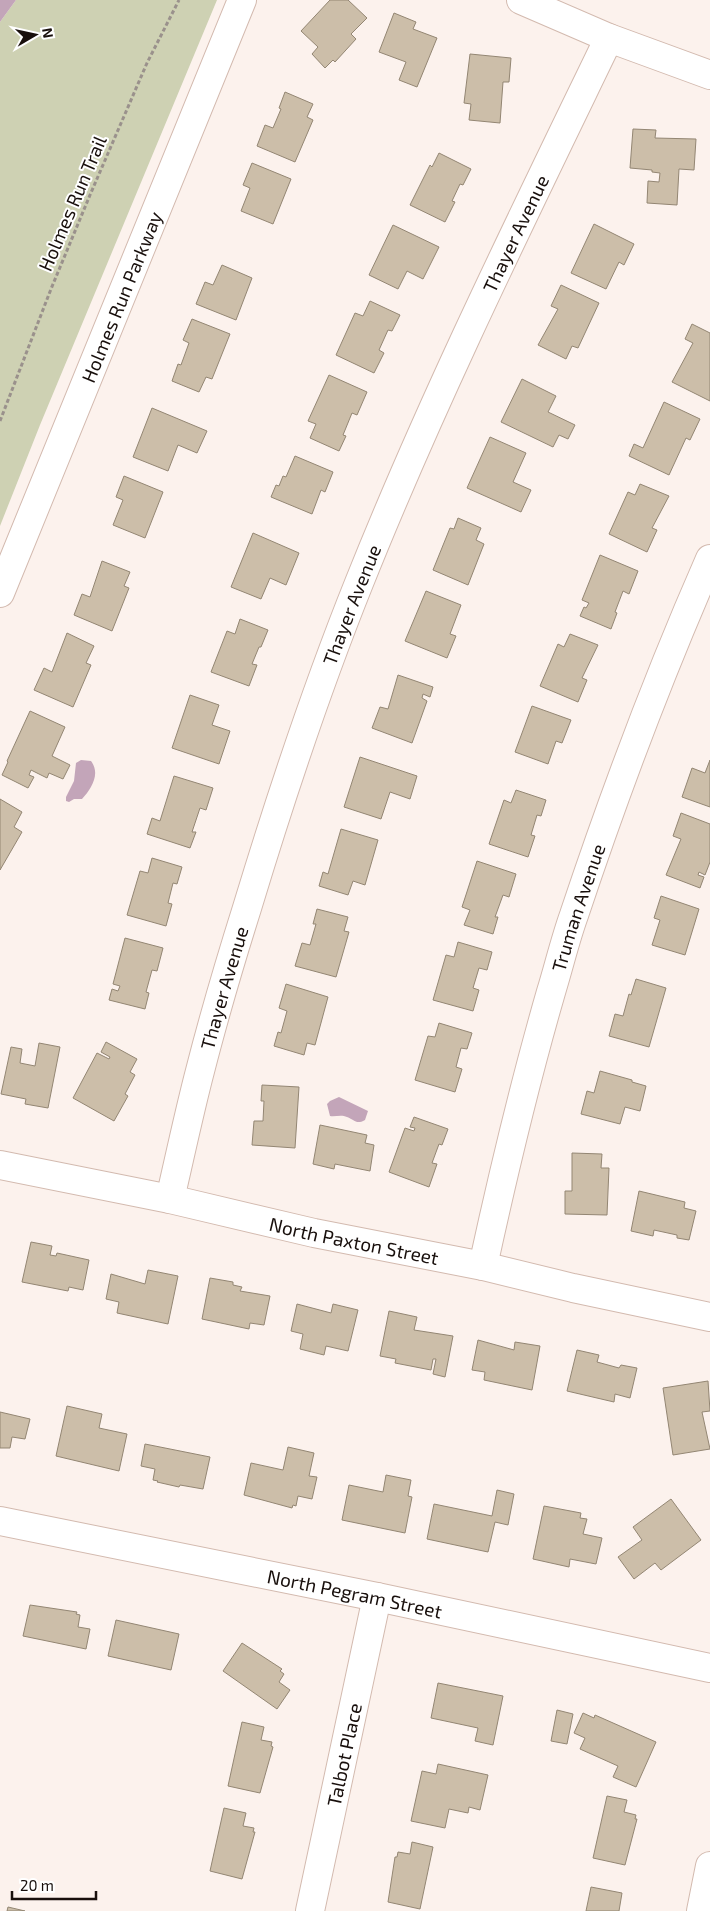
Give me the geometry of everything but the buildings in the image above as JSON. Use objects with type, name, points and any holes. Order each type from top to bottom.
[{"type":"street","name":"Holmes Run Parkway","points":[[0,593],[242,0]]},
{"type":"street","points":[[521,0],[609,38],[710,75]]},
{"type":"street","name":"Thayer Avenue","points":[[170,1199],[200,1069],[271,827],[314,702],[358,584],[407,469],[527,207],[609,38]]},
{"type":"street","name":"Truman Avenue","points":[[484,1266],[533,1056],[573,917],[635,744],[710,559]]},
{"type":"street","name":"North Paxton Street","points":[[0,1165],[170,1199],[314,1233],[484,1266],[573,1288],[710,1316]]},
{"type":"street","name":"North Pegram Street","points":[[0,1521],[377,1597],[710,1668]]},
{"type":"street","name":"Talbot Place","points":[[310,1911],[377,1597]]},
{"type":"street","points":[[701,1911],[710,1866]]},
{"type":"path","name":"Holmes Run Trail","points":[[0,421],[90,195],[147,63],[179,0]]},
{"type":"green space","points":[[16,0],[217,0],[40,425],[0,526],[0,22]]},
{"type":"shaded area","points":[[0,0],[16,0],[0,22]]},
{"type":"shaded area","points":[[81,760],[91,761],[95,771],[94,781],[82,799],[74,799],[69,802],[66,801],[66,797],[74,781],[76,763]]},
{"type":"shaded area","points":[[339,1097],[368,1111],[365,1120],[357,1122],[345,1116],[330,1116],[327,1104]]}]
